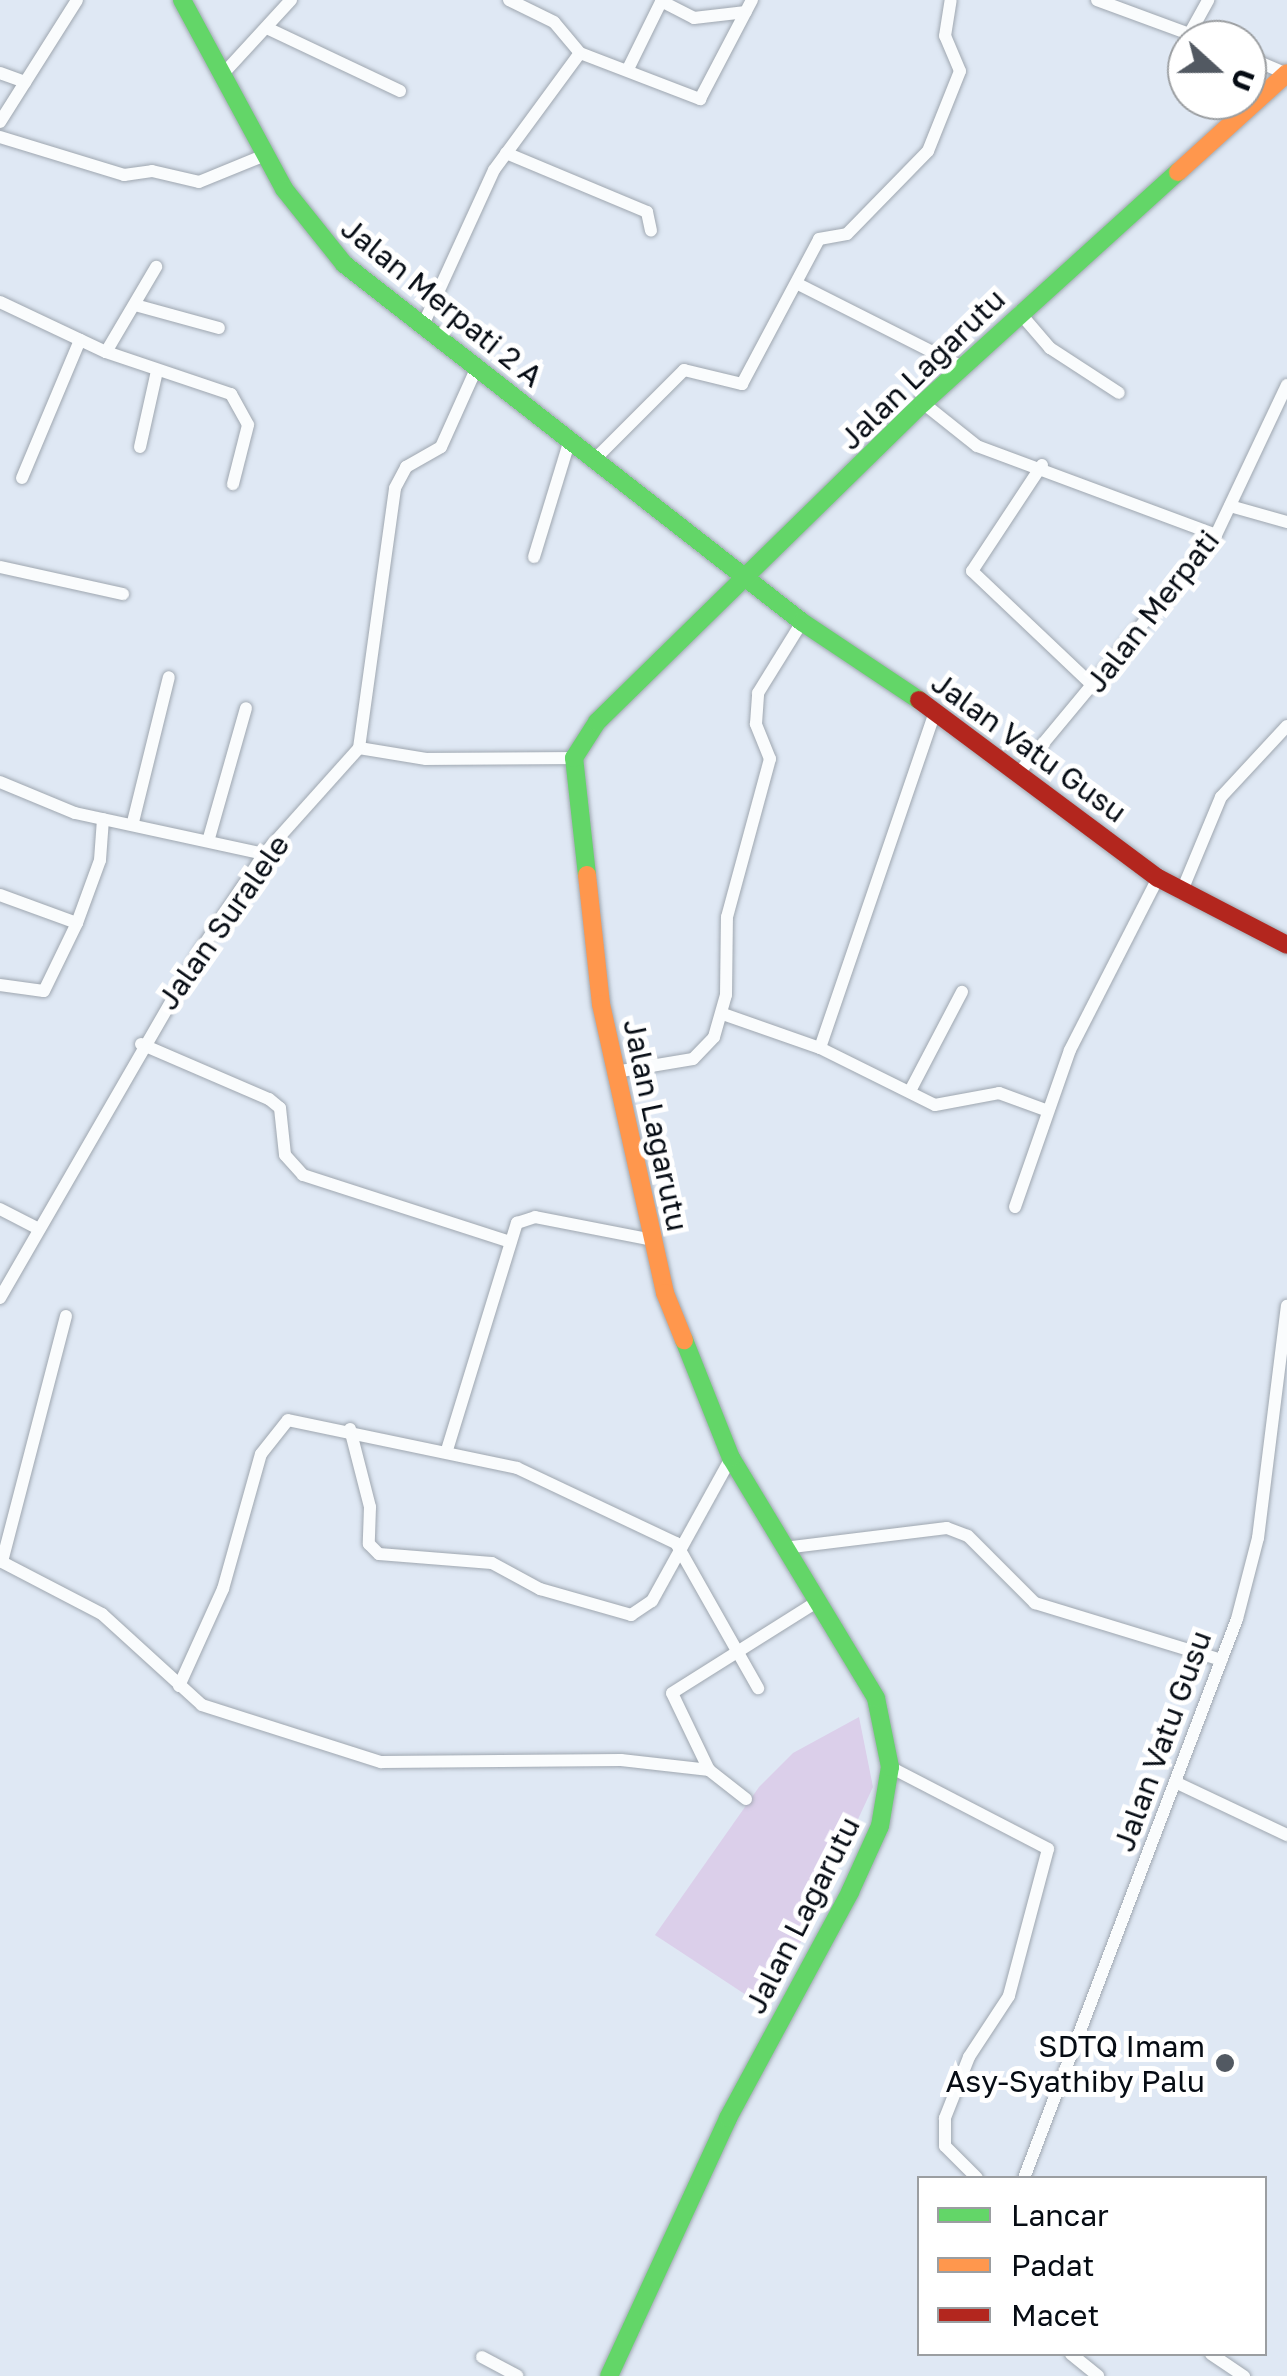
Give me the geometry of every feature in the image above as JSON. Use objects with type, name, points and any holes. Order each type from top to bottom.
[{"type":"street","points":[[0,122],[77,0]]},
{"type":"street","name":"Jalan Merpati 2 A","points":[[182,0],[265,155],[320,242],[476,369],[747,578]]},
{"type":"street","points":[[222,75],[269,30],[291,0]]},
{"type":"street","points":[[509,0],[554,22],[580,53],[700,99],[749,6]]},
{"type":"street","points":[[595,459],[684,370],[739,388],[800,285],[819,238],[852,230],[935,140],[960,71],[945,36],[952,0]]},
{"type":"street","points":[[1097,0],[1167,25]]},
{"type":"street","points":[[628,69],[662,1],[694,18],[749,6]]},
{"type":"street","points":[[269,30],[400,91]]},
{"type":"street","points":[[424,324],[506,153],[580,53]]},
{"type":"street","points":[[0,73],[24,82]]},
{"type":"street","name":"Jalan Lagarutu","points":[[609,2376],[728,2118],[857,1876],[886,1808],[890,1767],[876,1698],[730,1458],[653,1240],[588,926],[574,758],[597,722],[1019,312],[1287,73]]},
{"type":"street","points":[[0,136],[124,175],[152,170],[198,182],[265,155]]},
{"type":"street","points":[[506,153],[647,212],[651,230]]},
{"type":"street","points":[[106,352],[156,267]]},
{"type":"street","points":[[800,285],[962,367]]},
{"type":"street","points":[[0,302],[106,352],[240,403],[248,448],[234,484]]},
{"type":"street","points":[[135,305],[219,328]]},
{"type":"street","points":[[1019,312],[1050,348],[1120,393]]},
{"type":"street","points":[[22,478],[80,340]]},
{"type":"street","points":[[476,369],[441,447],[406,467],[394,488],[359,748],[426,759],[574,758]]},
{"type":"street","points":[[140,447],[157,371]]},
{"type":"street","name":"Jalan Merpati","points":[[1022,770],[1216,535],[1286,392]]},
{"type":"street","points":[[924,404],[977,446],[1042,465],[1216,535]]},
{"type":"street","points":[[534,557],[570,439]]},
{"type":"street","points":[[1042,465],[972,571],[1094,686]]},
{"type":"street","points":[[1230,506],[1287,522]]},
{"type":"street","points":[[0,567],[123,594]]},
{"type":"street","name":"Jalan Vatu Gusu","points":[[747,578],[802,622],[1022,770],[1158,878],[1287,945]]},
{"type":"street","points":[[616,1072],[702,1056],[722,1014],[727,917],[770,759],[756,724],[758,693],[802,622]]},
{"type":"street","points":[[133,822],[170,677]]},
{"type":"street","points":[[209,838],[246,708]]},
{"type":"street","points":[[820,1048],[935,712]]},
{"type":"street","points":[[1181,892],[1220,797],[1287,726]]},
{"type":"street","name":"Jalan Suralele","points":[[2,1293],[140,1044],[264,854],[359,748]]},
{"type":"street","points":[[0,782],[103,819],[209,838],[264,854]]},
{"type":"street","points":[[0,985],[44,991],[77,924],[100,860],[103,819]]},
{"type":"street","points":[[1015,1206],[1048,1111],[1116,951],[1158,878]]},
{"type":"street","points":[[0,895],[77,924]]},
{"type":"street","points":[[910,1092],[962,992]]},
{"type":"street","points":[[722,1014],[820,1048],[934,1104],[999,1093],[1048,1111]]},
{"type":"street","points":[[140,1044],[269,1099],[280,1108],[284,1155],[303,1176],[510,1242]]},
{"type":"street","points":[[0,1209],[39,1229]]},
{"type":"street","points":[[447,1450],[517,1223],[535,1216],[653,1240]]},
{"type":"street","name":"Jalan Vatu Gusu","points":[[1025,2176],[1222,1660],[1258,1538],[1287,1306]]},
{"type":"street","points":[[66,1316],[2,1562],[102,1614],[179,1686],[231,1720],[381,1762],[621,1760],[709,1770]]},
{"type":"street","points":[[179,1686],[223,1588],[270,1434],[288,1420],[350,1429],[517,1468],[676,1544],[758,1688]]},
{"type":"street","points":[[350,1429],[372,1514],[369,1544],[379,1554],[492,1563],[540,1589],[631,1615],[652,1601],[676,1544],[730,1458]]},
{"type":"street","points":[[784,1548],[947,1528],[968,1536],[1035,1604],[1222,1660]]},
{"type":"street","points":[[746,1799],[709,1770],[672,1693],[818,1601]]},
{"type":"street","points":[[890,1767],[1048,1849],[1010,1996],[969,2057],[944,2118],[945,2146],[976,2176]]},
{"type":"street","points":[[1177,1784],[1287,1835]]},
{"type":"street","points":[[1073,2356],[1098,2376]]},
{"type":"street","points":[[1214,2356],[1235,2373]]},
{"type":"street","points":[[482,2357],[518,2376]]},
{"type":"shaded area","points":[[859,1717],[873,1787],[769,2010],[655,1935],[759,1787],[793,1753]]},
{"type":"traffic: fast","points":[[182,0],[284,189],[344,264],[802,622],[919,700]]},
{"type":"traffic: fast","points":[[587,875],[574,758],[597,722],[923,403],[1178,172]]},
{"type":"traffic: fast","points":[[609,2376],[728,2118],[850,1892],[880,1826],[890,1767],[876,1698],[731,1458],[684,1340]]},
{"type":"traffic: slow","points":[[1178,172],[1287,73]]},
{"type":"traffic: slow","points":[[587,875],[601,1004],[665,1293],[684,1340]]},
{"type":"traffic: jam","points":[[919,700],[1158,878],[1287,945]]},
{"type":"place","name":"SDTQ Imam Asy-Syathiby Palu","points":[[1225,2063]]}]
